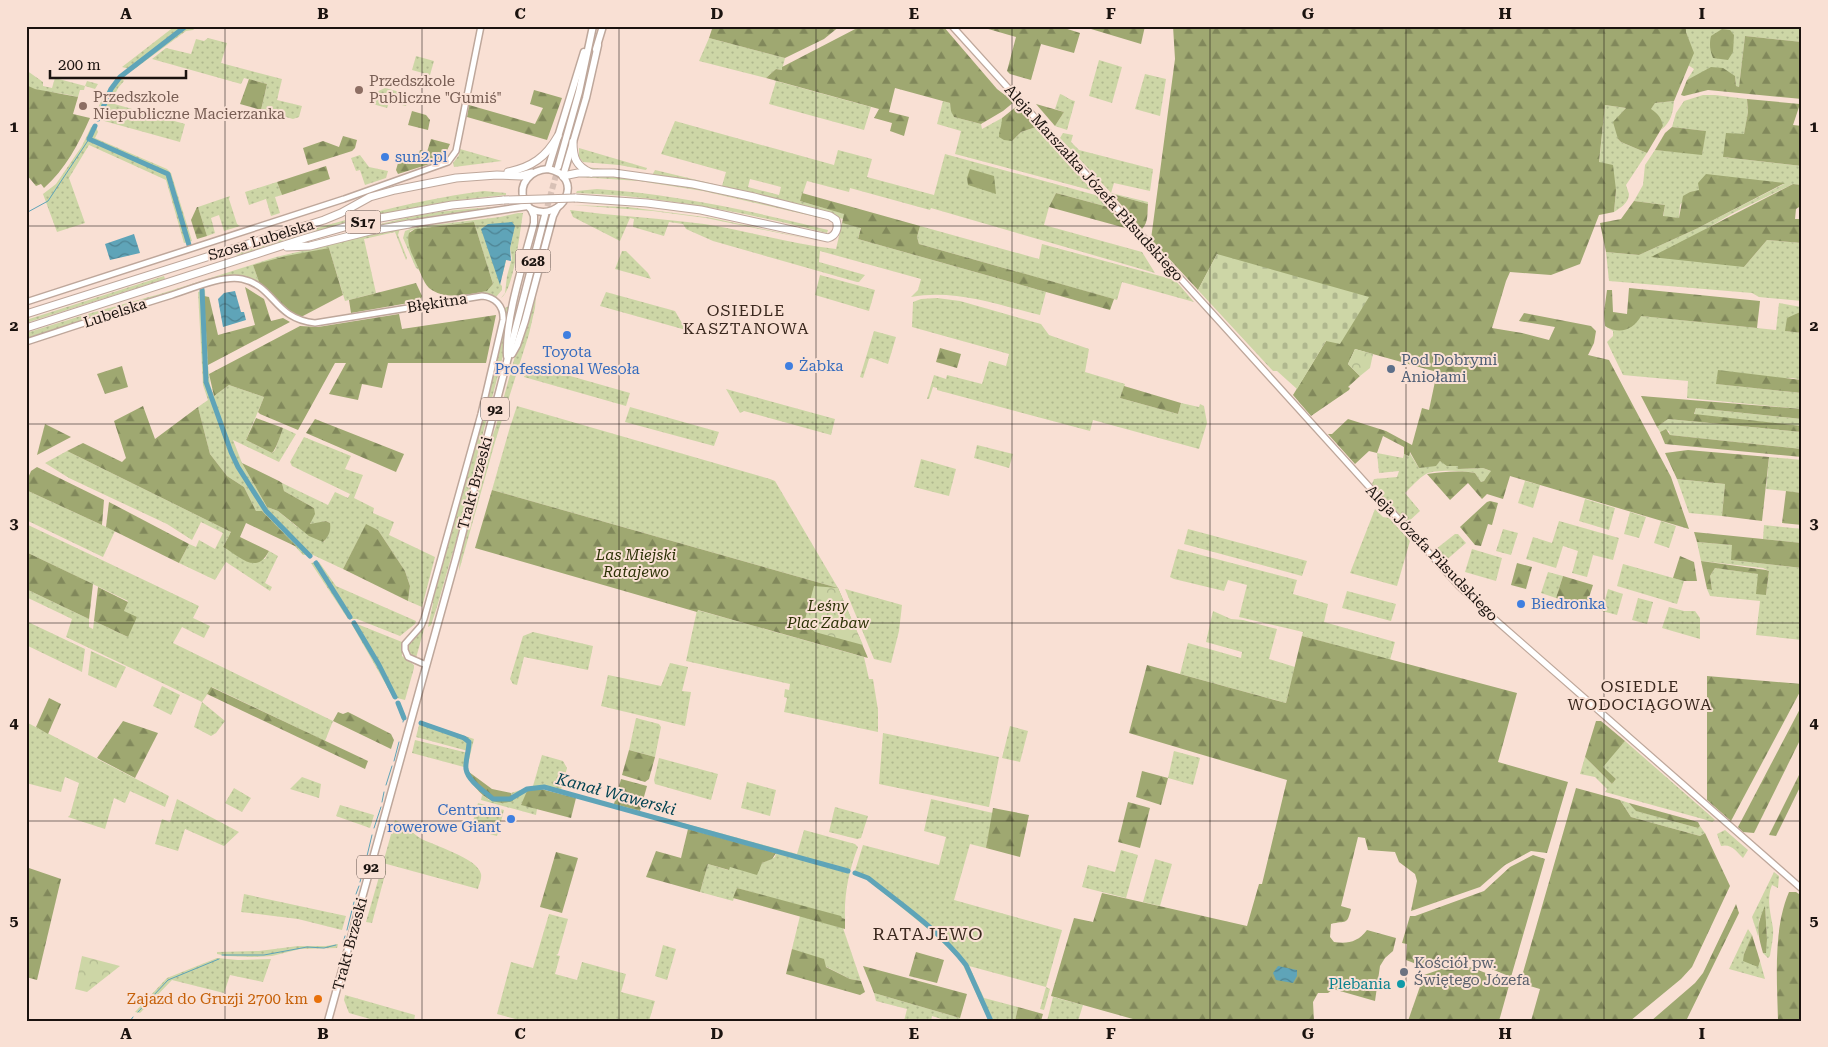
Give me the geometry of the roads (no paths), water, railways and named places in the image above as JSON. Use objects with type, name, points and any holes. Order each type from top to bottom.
[{"type":"highway","points":[[497,174],[520,170],[534,163],[549,150],[558,136]]},
{"type":"highway","points":[[573,142],[575,160],[582,168],[591,173]]},
{"type":"highway","points":[[497,174],[521,176],[532,173]]},
{"type":"highway","points":[[563,176],[591,173]]},
{"type":"highway","name":"S17","points":[[277,248],[333,230],[395,215],[452,205],[504,200],[575,198],[628,201],[733,216],[828,238],[833,236],[837,228],[836,220],[830,216],[709,187],[614,173],[591,173]]},
{"type":"highway","name":"Szosa Lubelska","points":[[26,314],[324,220],[370,197],[390,191],[447,179],[497,174]]},
{"type":"highway","points":[[277,248],[310,246],[370,231],[409,224]]},
{"type":"highway","name":"Szosa Lubelska","points":[[26,328],[277,248]]},
{"type":"main road","points":[[558,167],[579,92],[593,26]]},
{"type":"main road","points":[[563,176],[586,98],[603,26]]},
{"type":"main road","name":"Aleja Marszałka Józefa Piłsudskiego","points":[[952,26],[1237,340]]},
{"type":"main road","points":[[548,169],[578,69],[590,40]]},
{"type":"main road","points":[[579,92],[598,45]]},
{"type":"main road","points":[[409,224],[530,208],[549,212],[557,208],[567,194],[568,184],[563,176],[557,171],[539,170],[532,173],[526,179],[523,186],[523,197],[530,208],[534,216],[534,223],[511,317],[506,344],[507,362]]},
{"type":"main road","points":[[507,362],[517,345],[525,321],[551,223],[557,208]]},
{"type":"main road","name":"Trakt Brzeski","points":[[328,1021],[426,664],[545,215]]},
{"type":"main road","name":"Aleja Józefa Piłsudskiego","points":[[1237,340],[1421,545],[1474,601],[1802,889]]},
{"type":"street","points":[[26,302],[344,199],[445,164],[453,158],[456,151],[481,26]]},
{"type":"street","name":"Lubelska","points":[[26,342],[229,278],[250,281],[263,290],[285,313],[304,322],[325,322],[350,318]]},
{"type":"street","name":"Błękitna","points":[[350,318],[482,296],[490,297],[498,304],[503,315],[501,325]]},
{"type":"street","name":"Trakt Brzeski","points":[[426,664],[413,661],[408,657],[404,650],[405,644],[421,626],[428,608],[481,414],[501,325]]},
{"type":"water","points":[[512,222],[515,226],[510,248],[511,261],[506,260],[500,285],[481,229],[488,224]]},
{"type":"water","points":[[134,234],[140,253],[110,260],[105,244]]},
{"type":"water","points":[[235,291],[241,312],[244,312],[246,320],[223,327],[218,299],[224,293]]},
{"type":"water","points":[[1278,966],[1297,970],[1297,976],[1293,983],[1276,980],[1273,973]]},
{"type":"waterway","name":"Kanał Wawerski","points":[[98,119],[111,89],[120,77],[186,26]]},
{"type":"waterway","name":"Kanał Wawerski","points":[[95,126],[89,139],[168,174],[189,245]]},
{"type":"waterway","points":[[26,213],[48,201],[89,139]]},
{"type":"waterway","name":"Kanał Wawerski","points":[[202,289],[206,382],[231,452],[238,467],[266,511],[310,556]]},
{"type":"waterway","name":"Kanał Wawerski","points":[[316,563],[350,617]]},
{"type":"waterway","name":"Kanał Wawerski","points":[[354,623],[379,665],[395,697]]},
{"type":"waterway","name":"Kanał Wawerski","points":[[398,703],[404,718]]},
{"type":"waterway","name":"Kanał Wawerski","points":[[403,722],[404,718]]},
{"type":"waterway","name":"Kanał Wawerski","points":[[421,723],[464,738],[469,742],[467,773],[477,786],[493,799],[510,799],[527,789],[544,787],[848,871]]},
{"type":"waterway","points":[[394,761],[399,742]]},
{"type":"waterway","points":[[386,785],[392,766]]},
{"type":"waterway","points":[[382,802],[384,792]]},
{"type":"waterway","points":[[374,828],[381,807]]},
{"type":"waterway","points":[[367,856],[372,835]]},
{"type":"waterway","points":[[363,871],[365,862]]},
{"type":"waterway","name":"Kanał Wawerski","points":[[855,873],[868,878],[944,940],[966,965],[991,1021]]},
{"type":"waterway","points":[[360,882],[362,875]]},
{"type":"waterway","points":[[356,894],[359,886]]},
{"type":"waterway","points":[[347,930],[354,902]]},
{"type":"waterway","points":[[343,943],[345,936]]},
{"type":"waterway","points":[[222,955],[264,955],[307,947],[324,948],[336,945]]},
{"type":"waterway","points":[[138,1012],[168,980],[219,959]]},
{"type":"waterway","points":[[130,1021],[133,1017]]},
{"type":"tunnel","points":[[545,215],[558,168]]},
{"type":"place","name":"Przedszkole Publiczne \"Gumiś\"","points":[[359,90]]},
{"type":"place","name":"Przedszkole Niepubliczne Macierzanka","points":[[83,106]]},
{"type":"place","name":"sun2.pl","points":[[385,157]]},
{"type":"place","name":"Toyota Professional Wesoła","points":[[567,335]]},
{"type":"place","name":"Żabka","points":[[789,366]]},
{"type":"place","name":"Pod Dobrymi Aniołami","points":[[1391,369]]},
{"type":"place","name":"Biedronka","points":[[1521,604]]},
{"type":"place","name":"Centrum rowerowe Giant","points":[[511,819]]},
{"type":"place","name":"Kościół pw. Świętego Józefa","points":[[1404,972]]},
{"type":"place","name":"Plebania","points":[[1401,984]]},
{"type":"place","name":"Zajazd do Gruzji 2700 km","points":[[318,999]]},
{"type":"district","name":"OSIEDLE KASZTANOWA","points":[[746,319]]},
{"type":"district","name":"OSIEDLE WODOCIĄGOWA","points":[[1640,695]]},
{"type":"district","name":"RATAJEWO","points":[[928,933]]},
{"type":"park label","name":"Las Miejski Ratajewo","points":[[636,564]]},
{"type":"park label","name":"Leśny Plac Zabaw","points":[[828,614]]}]
